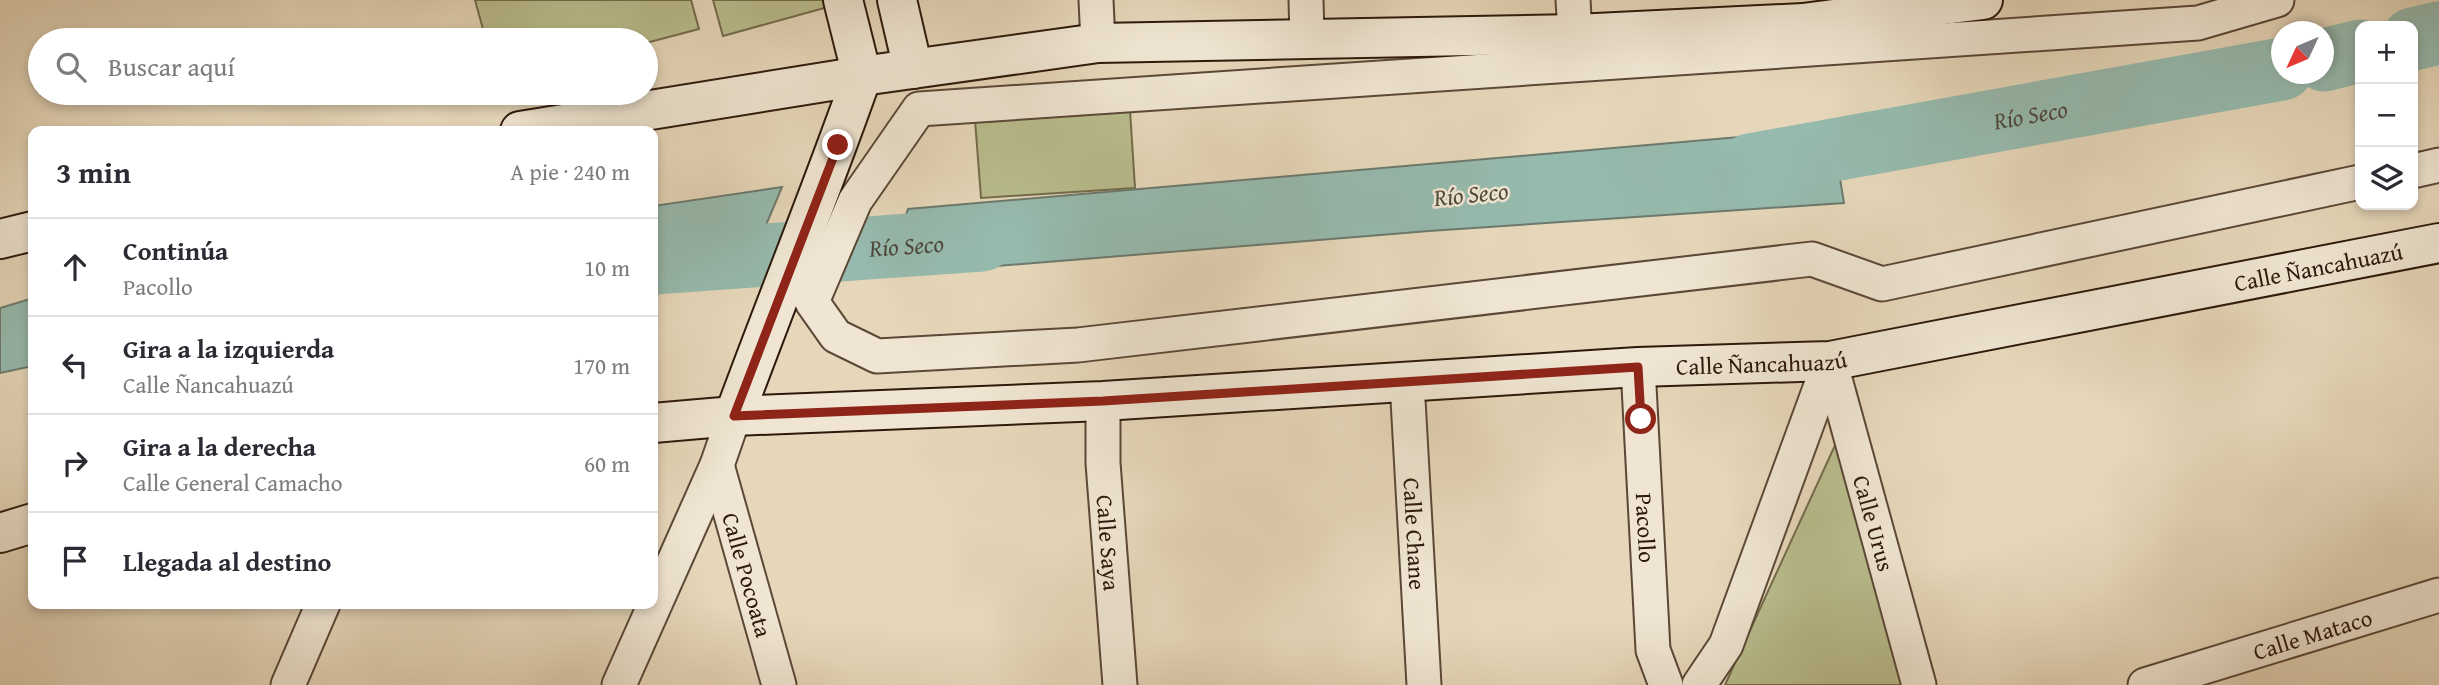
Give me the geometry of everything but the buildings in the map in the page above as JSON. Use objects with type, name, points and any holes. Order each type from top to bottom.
[{"type":"street","points":[[658,598],[717,466],[734,416],[794,300],[839,195],[862,76],[843,0]]},
{"type":"street","points":[[897,0],[913,69]]},
{"type":"street","points":[[1096,0],[1098,43]]},
{"type":"street","points":[[1306,0],[1307,37]]},
{"type":"street","points":[[551,126],[862,76],[1098,43],[1307,37],[1574,17],[1803,11],[1983,0]]},
{"type":"street","points":[[839,195],[919,109],[2198,23],[2277,0]]},
{"type":"street","points":[[2418,170],[2439,165]]},
{"type":"street","points":[[794,300],[836,337],[877,356],[1078,345],[1812,258],[1882,284],[2355,183]]},
{"type":"street","points":[[0,239],[28,232]]},
{"type":"street","name":"Calle Ñancahuazú","points":[[658,423],[734,416],[1103,401],[1638,367],[1830,361],[2439,243]]},
{"type":"street","points":[[1699,685],[1726,645],[1830,361]]},
{"type":"street","name":"Calle Urus","points":[[1830,361],[1919,685]]},
{"type":"street","name":"Pacollo","points":[[1638,367],[1653,650],[1666,685]]},
{"type":"street","name":"Calle Chane","points":[[1407,382],[1424,685]]},
{"type":"street","name":"Calle Saya","points":[[1103,401],[1103,463],[1119,685]]},
{"type":"street","name":"Calle Pocoata","points":[[717,466],[779,685]]},
{"type":"street","points":[[0,533],[28,525]]},
{"type":"street","name":"Calle Mataco","points":[[2145,685],[2231,672],[2439,596]]},
{"type":"street","points":[[288,685],[321,609]]},
{"type":"street","points":[[619,685],[653,609]]},
{"type":"green space","points":[[475,0],[691,0],[699,29],[658,40],[658,28],[483,28]]},
{"type":"green space","points":[[713,0],[833,0],[835,5],[723,36]]},
{"type":"green space","points":[[1130,110],[1135,188],[981,198],[975,120]]},
{"type":"green space","points":[[1837,441],[1903,685],[1725,685]]},
{"type":"water","points":[[1832,129],[1844,203],[1429,231],[886,275],[908,209]]},
{"type":"water","points":[[782,187],[745,275],[658,280],[658,205]]},
{"type":"water","points":[[28,300],[28,367],[0,373],[0,308]]},
{"type":"waterway","name":"Río Seco","points":[[2418,38],[2439,33]]},
{"type":"waterway","name":"Río Seco","points":[[2334,58],[2355,52]]},
{"type":"waterway","name":"Río Seco","points":[[1750,165],[2271,71]]},
{"type":"waterway","name":"Río Seco","points":[[658,263],[982,240]]},
{"type":"route","points":[[838,145],[777,298],[734,416],[1103,401],[1638,367],[1641,419]]}]
